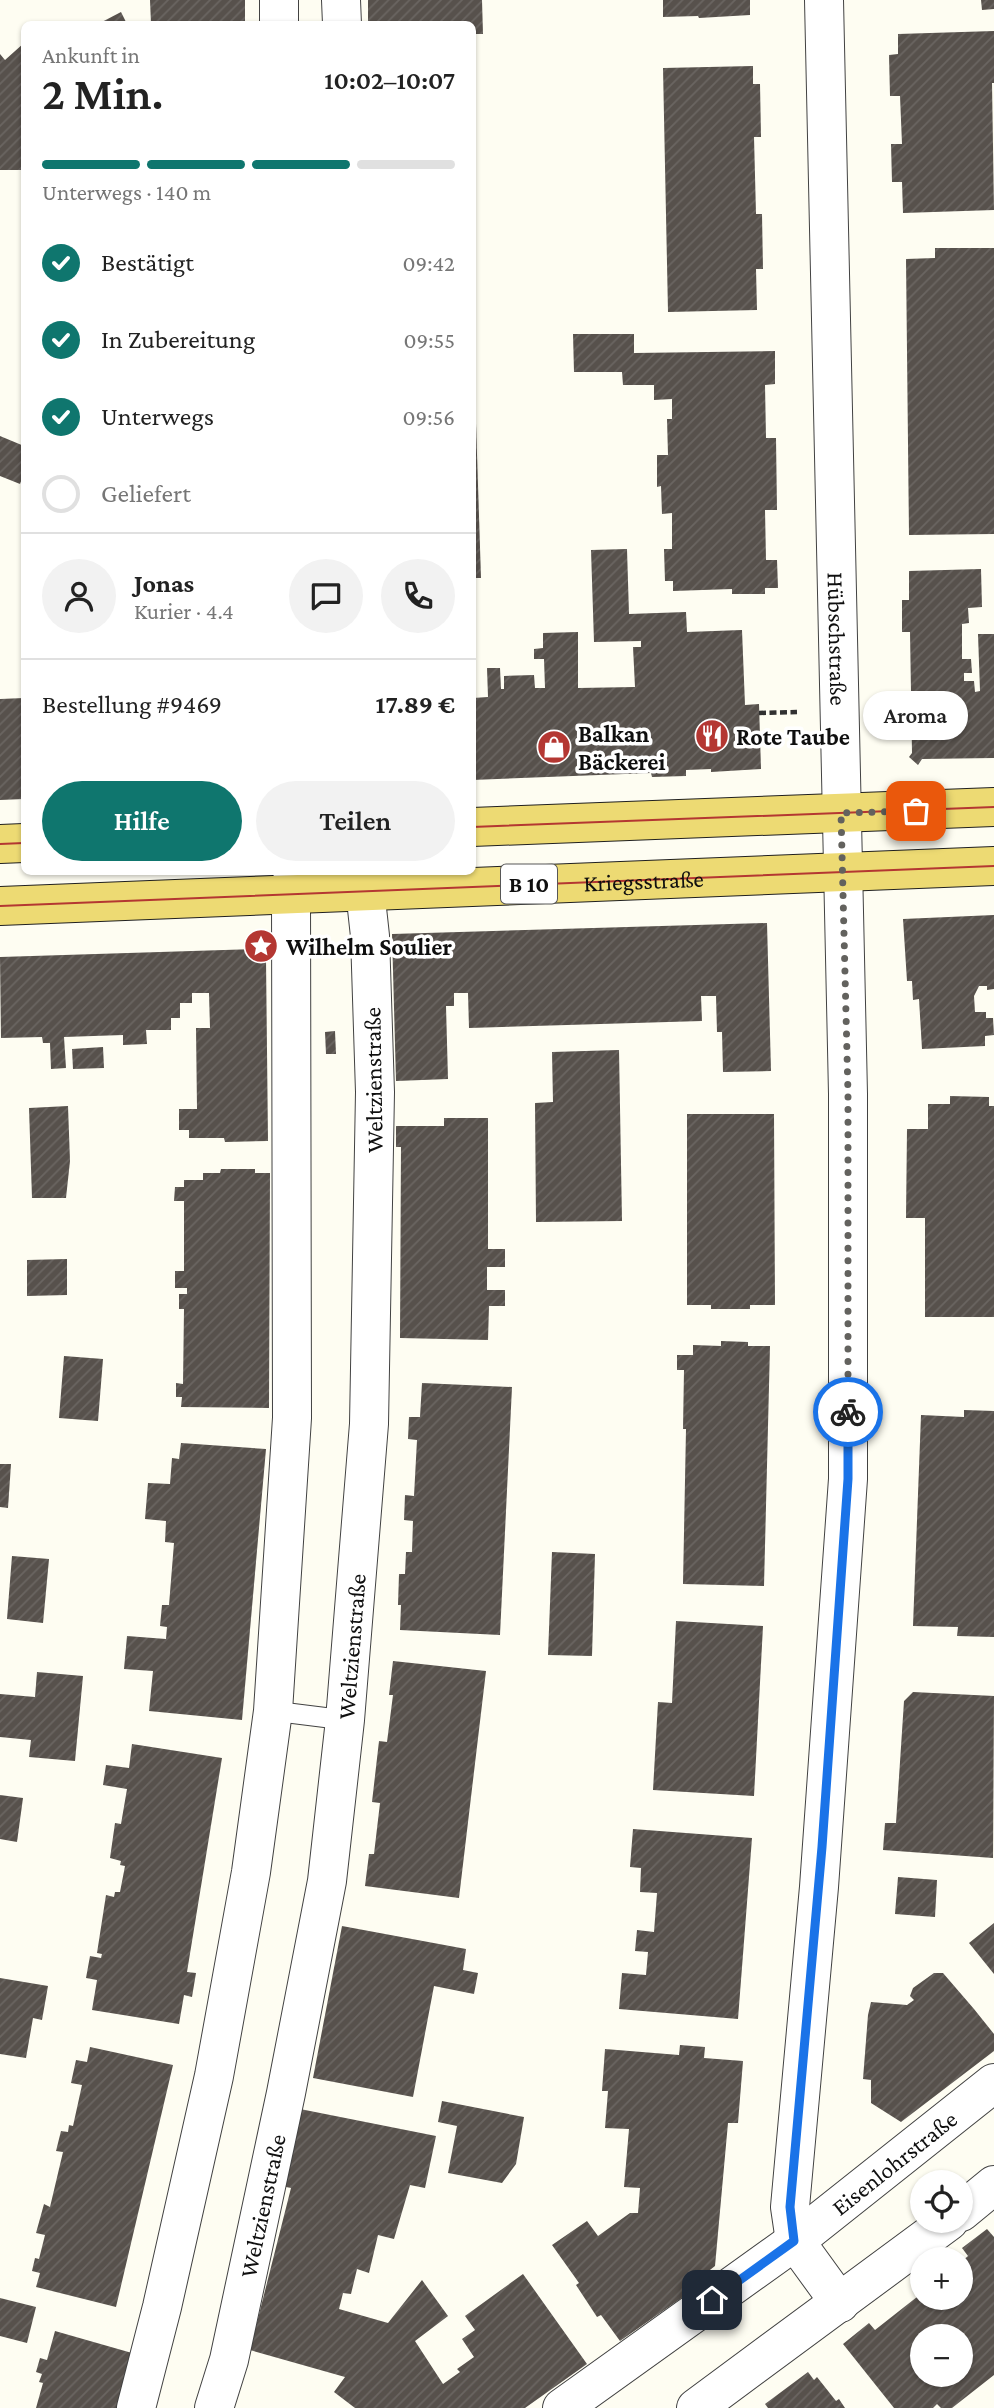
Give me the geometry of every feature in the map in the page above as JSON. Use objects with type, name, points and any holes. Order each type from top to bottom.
[{"type":"main road","points":[[476,827],[994,807]]},
{"type":"main road","points":[[0,844],[21,843]]},
{"type":"main road","name":"Kriegsstraße","points":[[0,906],[292,883],[842,873],[994,866]]},
{"type":"street","points":[[279,0],[279,21]]},
{"type":"street","points":[[341,0],[342,21]]},
{"type":"street","name":"Hübschstraße","points":[[794,2241],[790,2207],[819,1887],[848,1479],[848,1094],[824,0]]},
{"type":"street","name":"Weltzienstraße","points":[[215,2408],[229,2360],[327,1881],[345,1720],[369,1424],[375,1092],[370,936],[364,881]]},
{"type":"street","points":[[136,2408],[162,2307],[214,2076],[251,1872],[273,1711],[292,1418],[292,883]]},
{"type":"street","name":"Eisenlohrstraße","points":[[562,2408],[794,2241],[994,2083]]},
{"type":"street","points":[[973,2202],[994,2185]]},
{"type":"street","points":[[696,2408],[933,2233]]},
{"type":"street","points":[[794,2241],[840,2303]]},
{"type":"lane","points":[[273,1711],[345,1720]]},
{"type":"building","points":[[150,0],[245,0],[245,21],[151,21]]},
{"type":"building","points":[[368,0],[482,0],[483,34],[476,34],[476,21],[368,21]]},
{"type":"building","points":[[663,0],[750,0],[750,15],[663,17]]},
{"type":"building","points":[[981,0],[994,0],[994,9],[982,10]]},
{"type":"building","points":[[121,12],[126,21],[104,21]]},
{"type":"building","points":[[994,31],[994,210],[903,213],[902,182],[892,182],[891,144],[902,144],[900,96],[890,96],[889,55],[898,54],[898,34]]},
{"type":"building","points":[[21,46],[21,170],[0,170],[0,54],[5,60]]},
{"type":"building","points":[[753,66],[753,84],[760,84],[761,137],[754,137],[756,214],[762,214],[763,269],[756,269],[757,310],[668,312],[663,68]]},
{"type":"building","points":[[935,248],[994,248],[994,534],[909,535],[906,259],[935,258]]},
{"type":"building","points":[[573,334],[634,334],[634,353],[775,351],[775,384],[765,385],[766,438],[776,438],[777,510],[765,510],[766,560],[777,560],[778,588],[765,588],[765,594],[732,594],[732,589],[673,591],[673,581],[665,581],[664,549],[672,549],[672,513],[662,514],[661,486],[657,487],[657,455],[668,455],[667,419],[672,419],[672,399],[654,400],[654,385],[623,385],[622,372],[574,372]]},
{"type":"building","points":[[476,423],[481,578],[476,578]]},
{"type":"building","points":[[0,436],[21,445],[21,481],[20,484],[0,476]]},
{"type":"building","points":[[627,549],[629,614],[686,612],[687,632],[742,630],[745,705],[759,704],[761,769],[711,772],[711,769],[686,770],[686,776],[652,777],[651,773],[476,780],[476,698],[488,697],[487,668],[500,668],[501,689],[504,689],[504,676],[534,675],[535,688],[545,688],[544,659],[534,659],[534,649],[543,648],[543,633],[578,632],[578,688],[635,687],[633,647],[641,647],[641,641],[594,642],[591,550]]},
{"type":"building","points":[[981,569],[982,607],[968,608],[969,623],[962,624],[962,659],[971,659],[972,673],[964,673],[964,681],[974,681],[975,692],[980,691],[978,634],[994,634],[994,758],[922,759],[918,765],[909,757],[912,753],[910,632],[902,632],[902,600],[909,600],[909,571]]},
{"type":"building","points":[[21,698],[21,799],[0,800],[0,699]]},
{"type":"building","points":[[994,915],[994,989],[987,990],[987,986],[979,986],[974,996],[975,1012],[986,1012],[986,1018],[993,1018],[994,1035],[985,1036],[985,1046],[922,1049],[919,999],[913,1000],[912,981],[907,981],[903,919]]},
{"type":"building","points":[[767,923],[771,1071],[723,1072],[722,1032],[717,1032],[716,996],[701,996],[702,1021],[469,1028],[468,993],[454,993],[454,1006],[446,1006],[448,1079],[396,1081],[392,934]]},
{"type":"building","points":[[257,949],[266,959],[268,1141],[225,1142],[224,1138],[189,1138],[189,1130],[179,1130],[179,1109],[197,1109],[196,1028],[210,1028],[209,993],[192,993],[192,1003],[180,1003],[180,1018],[171,1018],[171,1030],[146,1030],[147,1044],[123,1045],[123,1035],[64,1037],[66,1068],[51,1069],[50,1043],[43,1043],[42,1037],[1,1038],[0,957]]},
{"type":"building","points":[[335,1031],[336,1054],[326,1054],[325,1032]]},
{"type":"building","points":[[103,1047],[104,1068],[73,1069],[72,1049]]},
{"type":"building","points":[[619,1050],[622,1221],[536,1222],[535,1103],[553,1102],[552,1052]]},
{"type":"building","points":[[950,1096],[989,1097],[989,1106],[994,1106],[994,1317],[925,1317],[925,1218],[906,1218],[907,1129],[928,1129],[928,1104],[950,1104]]},
{"type":"building","points":[[68,1106],[70,1161],[66,1198],[32,1198],[29,1108]]},
{"type":"building","points":[[687,1114],[774,1114],[775,1305],[750,1305],[750,1309],[711,1309],[711,1305],[687,1305]]},
{"type":"building","points":[[444,1118],[488,1118],[488,1249],[505,1249],[505,1267],[487,1267],[487,1290],[505,1290],[505,1306],[489,1306],[488,1340],[400,1338],[401,1147],[396,1147],[396,1126],[444,1126]]},
{"type":"building","points":[[221,1169],[255,1169],[255,1173],[270,1173],[269,1408],[181,1407],[182,1397],[176,1397],[176,1383],[183,1384],[184,1309],[179,1309],[179,1294],[187,1294],[187,1288],[175,1288],[175,1271],[184,1271],[184,1201],[174,1201],[175,1187],[184,1187],[184,1180],[203,1180],[203,1173],[220,1173]]},
{"type":"building","points":[[67,1259],[67,1295],[27,1296],[27,1260]]},
{"type":"building","points":[[721,1341],[748,1342],[748,1346],[770,1346],[764,1586],[683,1584],[686,1429],[683,1429],[684,1370],[677,1370],[677,1355],[693,1355],[693,1345],[721,1346]]},
{"type":"building","points":[[64,1356],[103,1359],[98,1421],[59,1418]]},
{"type":"building","points":[[422,1383],[512,1387],[500,1635],[400,1630],[399,1574],[405,1574],[406,1552],[412,1552],[413,1521],[404,1520],[405,1495],[414,1496],[417,1440],[408,1439],[409,1417],[420,1417]]},
{"type":"building","points":[[964,1410],[994,1411],[994,1637],[957,1636],[958,1627],[913,1626],[921,1415],[964,1417]]},
{"type":"building","points":[[181,1443],[266,1449],[242,1720],[149,1711],[153,1671],[124,1669],[127,1636],[166,1639],[167,1627],[160,1626],[162,1605],[169,1605],[174,1543],[165,1542],[166,1521],[145,1519],[148,1483],[170,1484],[172,1458],[179,1459]]},
{"type":"building","points":[[0,1464],[11,1464],[8,1508],[0,1507]]},
{"type":"building","points":[[552,1552],[595,1554],[592,1656],[548,1655]]},
{"type":"building","points":[[12,1556],[49,1559],[43,1623],[7,1619]]},
{"type":"building","points":[[676,1621],[763,1626],[754,1796],[653,1790],[658,1702],[672,1703]]},
{"type":"building","points":[[393,1661],[486,1671],[459,1898],[365,1886],[369,1854],[374,1854],[380,1803],[372,1802],[379,1741],[387,1742],[393,1695],[389,1695]]},
{"type":"building","points":[[37,1672],[83,1676],[75,1761],[29,1757],[31,1740],[0,1737],[0,1694],[35,1697]]},
{"type":"building","points":[[913,1692],[994,1696],[993,1858],[883,1850],[885,1823],[896,1823],[904,1701]]},
{"type":"building","points":[[132,1744],[222,1758],[187,1972],[196,1973],[192,1997],[184,1995],[179,2024],[92,2010],[97,1980],[86,1978],[90,1956],[101,1958],[102,1954],[97,1953],[106,1895],[114,1897],[115,1892],[120,1892],[125,1866],[120,1865],[121,1861],[110,1858],[115,1823],[121,1824],[127,1789],[103,1785],[106,1765],[129,1768]]},
{"type":"building","points":[[0,1795],[23,1798],[17,1842],[0,1839]]},
{"type":"building","points":[[633,1829],[752,1838],[738,2019],[619,2009],[622,1973],[646,1975],[648,1952],[635,1951],[637,1930],[654,1932],[657,1893],[640,1892],[641,1868],[630,1867]]},
{"type":"building","points":[[898,1877],[937,1880],[935,1917],[895,1914]]},
{"type":"building","points":[[994,1923],[994,1974],[969,1943]]},
{"type":"building","points":[[342,1926],[466,1949],[463,1970],[478,1973],[474,1994],[434,1986],[413,2097],[313,2078]]},
{"type":"building","points":[[934,1973],[943,1973],[994,2034],[994,2051],[901,2122],[871,2103],[871,2080],[863,2079],[868,2015],[871,2002],[907,2005],[914,2000],[910,1996],[913,1988]]},
{"type":"building","points":[[0,1978],[48,1986],[42,2020],[33,2018],[26,2058],[0,2054]]},
{"type":"building","points":[[680,2045],[705,2047],[704,2058],[743,2061],[738,2123],[728,2123],[715,2266],[696,2281],[700,2285],[620,2341],[601,2315],[597,2317],[576,2285],[579,2283],[552,2245],[587,2221],[598,2236],[630,2213],[638,2213],[640,2188],[624,2187],[629,2129],[605,2128],[608,2091],[602,2091],[605,2049],[679,2055]]},
{"type":"building","points":[[90,2047],[173,2065],[116,2307],[36,2287],[40,2273],[32,2271],[35,2258],[39,2259],[45,2235],[36,2233],[44,2204],[50,2207],[63,2152],[56,2151],[61,2131],[68,2132],[69,2125],[73,2126],[82,2085],[71,2083],[76,2060],[87,2062]]},
{"type":"building","points":[[442,2101],[524,2117],[516,2164],[502,2183],[448,2173],[457,2126],[438,2122]]},
{"type":"building","points":[[300,2109],[436,2136],[425,2188],[410,2185],[394,2239],[378,2235],[369,2273],[357,2269],[351,2294],[343,2293],[339,2309],[388,2323],[422,2280],[448,2316],[415,2341],[443,2384],[460,2372],[457,2369],[474,2357],[462,2339],[475,2330],[465,2316],[523,2274],[587,2364],[525,2408],[355,2408],[334,2392],[345,2377],[250,2350],[291,2188],[281,2186]]},
{"type":"building","points":[[987,2229],[994,2237],[994,2375],[952,2408],[941,2408],[937,2404],[933,2408],[894,2408],[843,2344],[869,2323],[875,2330],[910,2302],[910,2310],[973,2310],[973,2247],[963,2247]]},
{"type":"building","points":[[0,2298],[36,2307],[27,2343],[0,2336]]},
{"type":"building","points":[[55,2331],[132,2353],[117,2408],[36,2408],[43,2383],[39,2382],[42,2374],[36,2372],[40,2358],[47,2360]]},
{"type":"building","points":[[808,2372],[814,2380],[817,2377],[845,2408],[768,2408],[765,2404]]},
{"type":"tram line","points":[[476,827],[994,807]]},
{"type":"tram line","points":[[0,844],[21,843]]},
{"type":"tram line","points":[[0,906],[994,866]]},
{"type":"way so far","points":[[848,1412],[848,1094],[841,813],[916,811]]},
{"type":"place","name":"Rote Taube","points":[[712,736]]},
{"type":"place","name":"Balkan Bäckerei","points":[[554,747]]},
{"type":"place","name":"Aroma","points":[[916,811]]},
{"type":"place","name":"Wilhelm Soulier","points":[[261,946]]},
{"type":"route","points":[[712,2300],[794,2241],[790,2207],[822,1847],[848,1479],[848,1412]]}]
